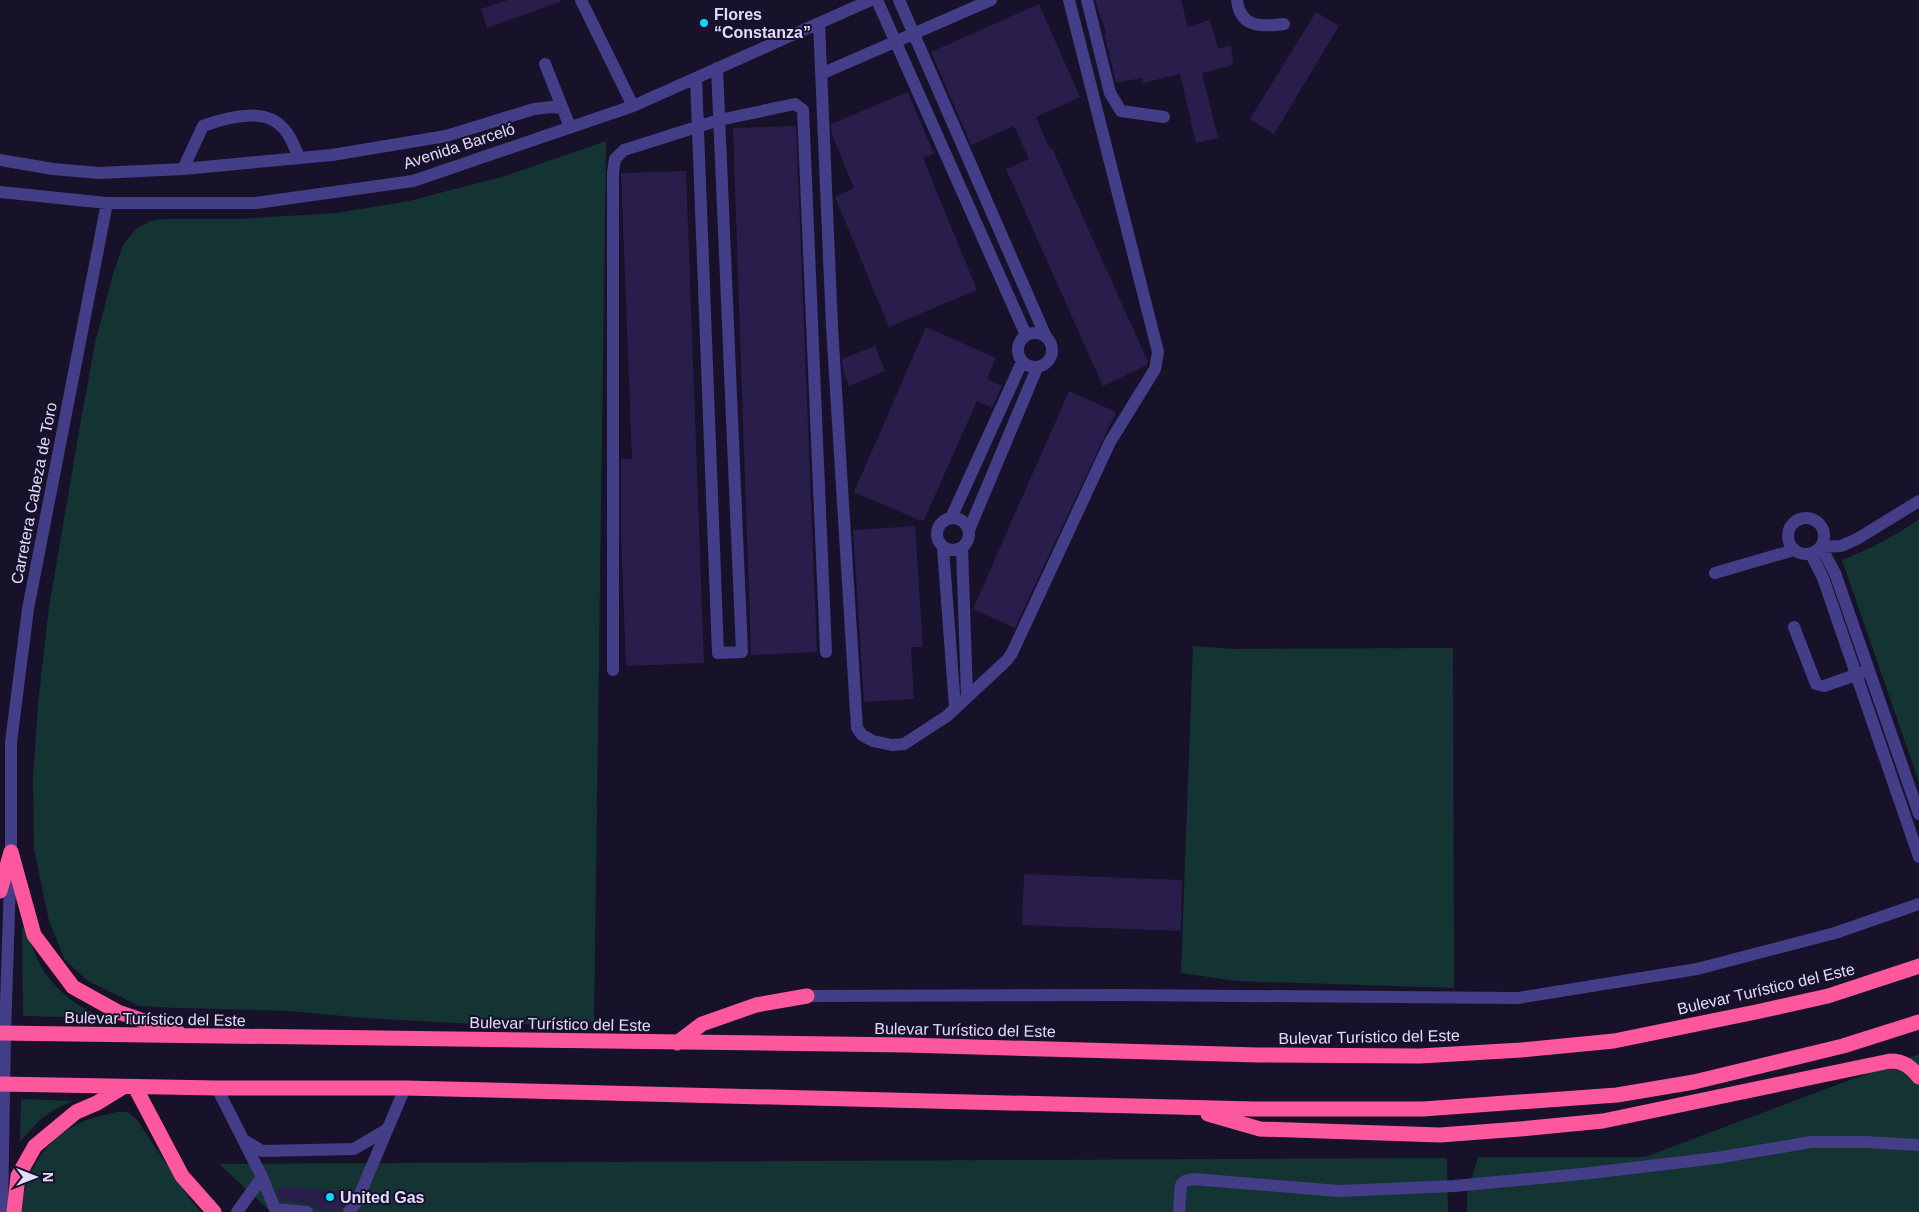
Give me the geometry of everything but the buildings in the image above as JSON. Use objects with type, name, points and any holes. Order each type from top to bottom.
[{"type":"highway","points":[[0,891],[11,852]]},
{"type":"highway","points":[[11,852],[34,935],[73,987],[118,1012],[191,1037]]},
{"type":"highway","name":"Bulevar Turístico del Este","points":[[3,1033],[191,1037],[906,1045],[1268,1056],[1420,1056],[1512,1051],[1614,1041],[1828,996],[1919,966]]},
{"type":"highway","points":[[677,1043],[702,1024],[756,1005],[807,996]]},
{"type":"highway","points":[[2,1084],[217,1088],[405,1088],[1187,1108],[1423,1109],[1617,1095],[1694,1082],[1843,1046],[1919,1022]]},
{"type":"highway","points":[[1187,1108],[1260,1129],[1440,1135],[1603,1121],[1890,1061],[1900,1061],[1906,1064],[1919,1077]]},
{"type":"highway","points":[[14,1212],[18,1176],[35,1146],[76,1112],[129,1086]]},
{"type":"highway","points":[[129,1086],[182,1176],[214,1212]]},
{"type":"street","points":[[581,0],[633,106]]},
{"type":"street","name":"Avenida Barceló","points":[[0,192],[107,204],[256,203],[413,180],[633,106],[871,0]]},
{"type":"street","points":[[877,0],[1026,336]]},
{"type":"street","points":[[899,0],[1046,337],[1050,341],[1052,353],[1047,363],[1037,368],[1031,368],[1022,362],[1018,353],[1022,339],[1036,333],[1046,337]]},
{"type":"street","points":[[821,74],[991,0]]},
{"type":"street","points":[[819,23],[832,327],[857,728],[862,735],[873,741],[892,745],[904,744],[947,716],[1012,654],[1110,442],[1155,369],[1158,352],[1069,0]]},
{"type":"street","points":[[1087,0],[1110,93],[1121,111],[1164,117]]},
{"type":"street","points":[[1237,0],[1238,9],[1250,23],[1263,27],[1284,24]]},
{"type":"street","points":[[545,64],[570,126]]},
{"type":"street","points":[[696,78],[718,653],[742,652],[717,68]]},
{"type":"street","points":[[613,670],[613,172],[615,159],[624,150],[698,125],[795,104],[803,110],[826,652]]},
{"type":"street","points":[[0,160],[53,169],[99,173],[182,169],[332,155],[446,136],[534,109],[562,108]]},
{"type":"street","points":[[182,169],[203,126],[228,117],[266,116],[282,126],[299,158]]},
{"type":"street","name":"Carretera Cabeza de Toro","points":[[2,1212],[2,1084],[11,852],[11,742],[28,609],[107,204]]},
{"type":"street","points":[[951,518],[1022,362]]},
{"type":"street","points":[[943,548],[953,551],[962,548],[968,540],[968,530],[1037,368]]},
{"type":"street","points":[[1919,501],[1857,539],[1841,546],[1816,550],[1800,553],[1794,550],[1788,539],[1788,533],[1794,523],[1804,518],[1811,518],[1821,524],[1825,536],[1816,550],[1823,578],[1919,857]]},
{"type":"street","points":[[955,707],[943,548],[937,540],[937,530],[942,522],[951,518],[962,521],[968,530]]},
{"type":"street","points":[[962,548],[968,695]]},
{"type":"street","points":[[1715,573],[1794,550]]},
{"type":"street","points":[[1816,550],[1835,573],[1919,814]]},
{"type":"street","points":[[1794,627],[1816,684],[1824,686],[1868,671]]},
{"type":"street","points":[[807,996],[1123,995],[1518,998],[1697,969],[1835,933],[1919,904]]},
{"type":"street","points":[[217,1088],[262,1177],[275,1209],[307,1212]]},
{"type":"street","points":[[349,1212],[357,1201],[405,1088]]},
{"type":"street","points":[[244,1140],[262,1150],[354,1149],[386,1130]]},
{"type":"street","points":[[1179,1212],[1181,1185],[1185,1181],[1193,1179],[1340,1191],[1444,1186],[1582,1174],[1716,1158],[1811,1142],[1919,1145]]},
{"type":"street","points":[[238,1212],[262,1177]]},
{"type":"green space","points":[[606,141],[594,1022],[492,1025],[365,1018],[289,1011],[139,1006],[88,981],[65,960],[49,921],[34,849],[33,777],[38,704],[49,607],[95,343],[113,274],[123,245],[136,229],[150,221],[162,219],[238,219],[336,213],[409,201],[505,176]]},
{"type":"green space","points":[[1919,519],[1919,782],[1842,560],[1882,542]]},
{"type":"green space","points":[[1193,646],[1233,649],[1453,648],[1454,988],[1236,981],[1181,973]]},
{"type":"green space","points":[[24,927],[46,975],[68,998],[96,1015],[96,1018],[23,1016],[22,928]]},
{"type":"green space","points":[[1919,1054],[1919,1212],[1467,1212],[1467,1195],[1478,1157],[1645,1157]]},
{"type":"green space","points":[[21,1099],[73,1101],[55,1109],[40,1120],[20,1141]]},
{"type":"green space","points":[[117,1112],[128,1112],[137,1120],[192,1202],[201,1212],[22,1212],[23,1198],[31,1172],[47,1148],[57,1138],[80,1123]]},
{"type":"green space","points":[[1447,1158],[1448,1212],[271,1212],[219,1164]]},
{"type":"place","name":"Flores “Constanza”","points":[[704,23]]},
{"type":"place","name":"United Gas","points":[[330,1197]]}]
